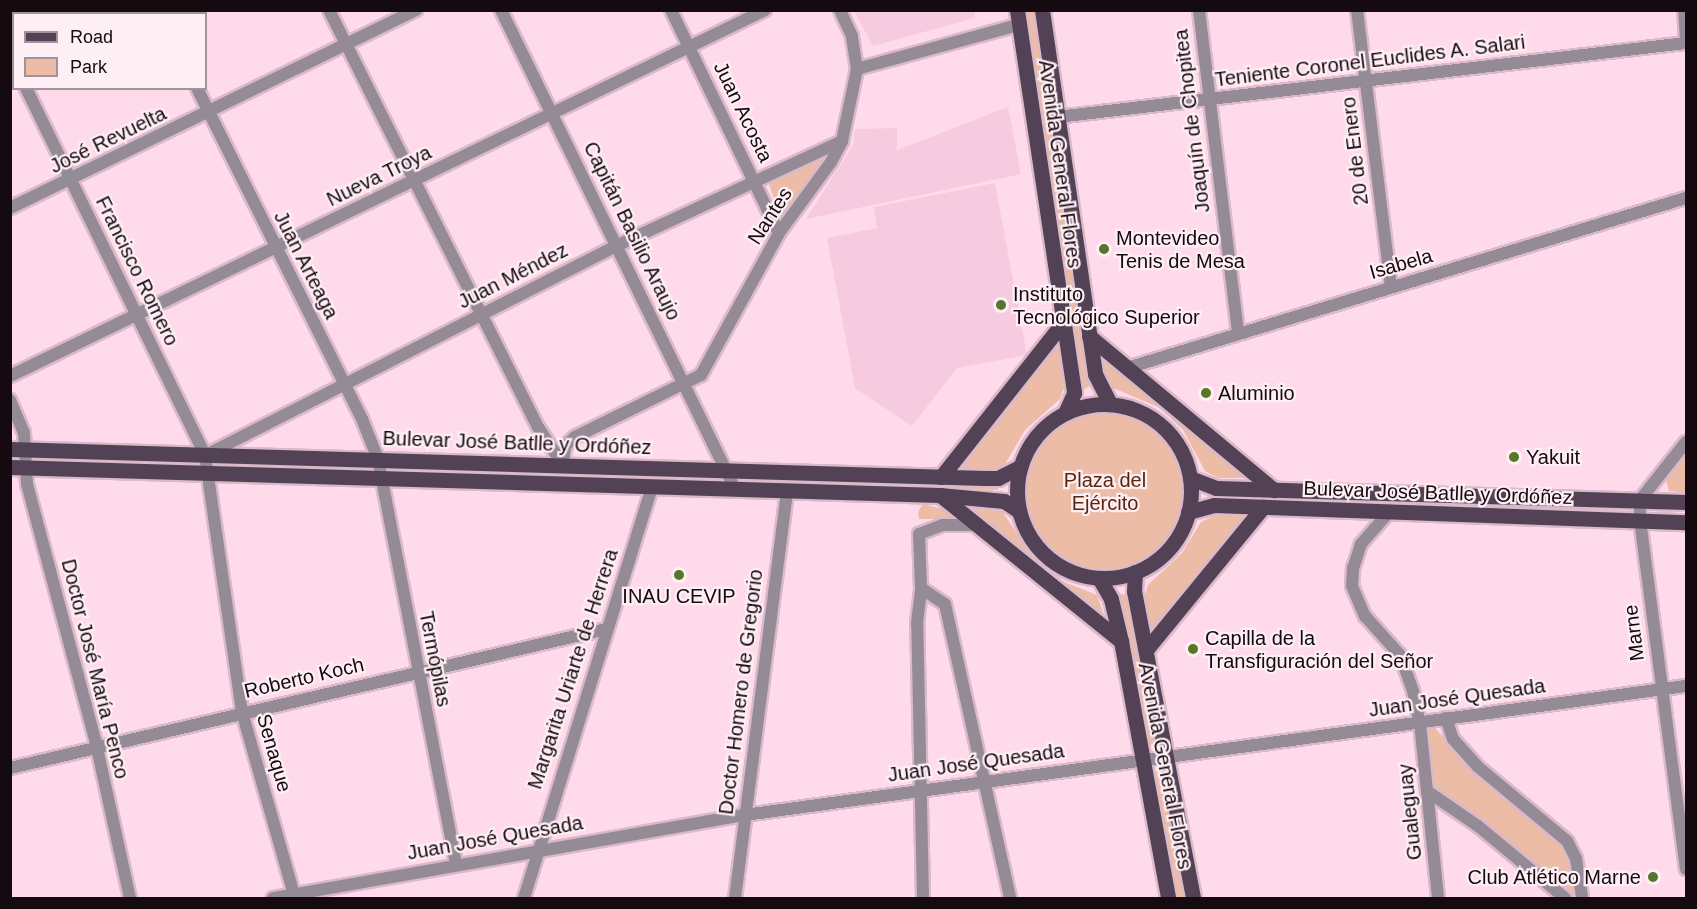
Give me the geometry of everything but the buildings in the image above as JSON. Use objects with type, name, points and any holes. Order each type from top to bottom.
[{"type":"main road","name":"Avenida General Flores","points":[[1042,10],[1095,374],[1110,404]]},
{"type":"main road","name":"Avenida General Flores","points":[[1017,18],[1074,393],[1065,413]]},
{"type":"main road","points":[[941,477],[1062,324]]},
{"type":"main road","points":[[1089,336],[1274,490]]},
{"type":"main road","points":[[1110,404],[1136,410],[1163,427],[1182,453],[1190,478],[1188,512],[1173,544],[1156,561],[1135,572],[1099,578],[1075,573],[1052,562],[1028,534],[1019,511],[1020,467],[1037,435],[1065,413],[1110,404]]},
{"type":"main road","name":"Bulevar José Batlle y Ordóñez","points":[[18,449],[941,477],[998,478],[1020,467]]},
{"type":"main road","name":"Bulevar José Batlle y Ordóñez","points":[[18,467],[940,495],[1004,501],[1019,511]]},
{"type":"main road","name":"Bulevar José Batlle y Ordóñez","points":[[1190,478],[1216,488],[1686,502]]},
{"type":"main road","name":"Avenida General Flores","points":[[940,495],[974,525],[1121,642]]},
{"type":"main road","name":"Bulevar José Batlle y Ordóñez","points":[[1188,512],[1214,505],[1686,522]]},
{"type":"main road","name":"Avenida General Flores","points":[[1146,650],[1263,507]]},
{"type":"main road","name":"Avenida General Flores","points":[[1135,572],[1134,591],[1193,898]]},
{"type":"main road","name":"Avenida General Flores","points":[[1099,578],[1111,599],[1121,642],[1168,898]]},
{"type":"street","points":[[329,10],[544,441],[563,465]]},
{"type":"street","name":"José Revuelta","points":[[10,208],[347,46],[416,10]]},
{"type":"street","name":"Capitán Basilio Araujo","points":[[501,10],[686,384],[735,489]]},
{"type":"street","name":"Juan Acosta","points":[[671,10],[756,181],[779,233]]},
{"type":"street","name":"Nueva Troya","points":[[10,376],[765,10]]},
{"type":"street","points":[[840,10],[852,36],[857,69],[1017,18]]},
{"type":"street","name":"Joaquín de Chopitea","points":[[1199,10],[1238,333]]},
{"type":"street","name":"20 de Enero","points":[[1357,10],[1391,287]]},
{"type":"street","points":[[1684,10],[1686,43]]},
{"type":"street","name":"Teniente Coronel Euclides A. Salari","points":[[1057,117],[1686,43]]},
{"type":"street","name":"Nantes","points":[[563,465],[569,442],[701,375],[779,233],[842,141],[857,69]]},
{"type":"street","name":"Francisco Romero","points":[[27,90],[205,455],[209,473]]},
{"type":"street","name":"Juan Arteaga","points":[[197,90],[344,384],[378,459]]},
{"type":"street","name":"Juan Méndez","points":[[205,455],[616,246],[842,141]]},
{"type":"street","name":"Isabela","points":[[1127,368],[1686,198]]},
{"type":"street","name":"Doctor José María Penco","points":[[10,400],[24,433],[18,449],[18,467],[27,484],[97,748],[130,898]]},
{"type":"street","points":[[1640,500],[1686,442]]},
{"type":"street","name":"Termópilas","points":[[378,459],[456,865]]},
{"type":"street","name":"Senaque","points":[[209,473],[242,712],[295,897]]},
{"type":"street","name":"Margarita Uriarte de Herrera","points":[[524,898],[535,852],[652,486]]},
{"type":"street","name":"Doctor Homero de Gregorio","points":[[735,898],[787,491]]},
{"type":"street","name":"Marne","points":[[1640,500],[1640,520],[1661,690],[1686,869]]},
{"type":"street","name":"Gualeguay","points":[[1389,512],[1376,521],[1360,544],[1353,568],[1352,586],[1365,616],[1404,664],[1420,723],[1438,898]]},
{"type":"street","points":[[923,898],[917,623],[921,588],[920,534],[942,525],[974,525]]},
{"type":"street","points":[[921,588],[945,604],[1010,898]]},
{"type":"street","name":"Roberto Koch","points":[[10,768],[242,712],[606,629]]},
{"type":"street","name":"Juan José Quesada","points":[[273,898],[295,897],[456,865],[745,815],[984,780],[1167,758],[1686,686]]},
{"type":"street","points":[[1446,718],[1453,739],[1468,757],[1567,841],[1576,859],[1582,898]]},
{"type":"street","points":[[1427,791],[1478,826],[1565,898]]},
{"type":"shaded area","points":[[854,11],[975,11],[975,18],[873,46]]},
{"type":"shaded area","points":[[1008,107],[1021,174],[806,219],[853,145],[855,129],[897,128],[897,150]]},
{"type":"shaded area","points":[[995,183],[1027,355],[957,368],[912,426],[855,388],[827,238],[877,228],[874,207]]},
{"type":"green space","points":[[1024,11],[1035,11],[1090,386],[1084,389],[1064,289]]},
{"type":"green space","points":[[825,156],[827,159],[781,219],[769,184]]},
{"type":"green space","points":[[1053,345],[1059,349],[1064,388],[1060,399],[1025,430],[1004,466],[994,470],[961,469],[960,465]]},
{"type":"green space","points":[[1105,357],[1248,478],[1218,478],[1205,471],[1183,430],[1160,408],[1111,387],[1102,364]]},
{"type":"green space","name":"Plaza del Ejército","points":[[1105,413],[1135,419],[1160,436],[1177,461],[1183,491],[1177,521],[1160,546],[1135,563],[1105,569],[1075,563],[1050,546],[1033,521],[1027,491],[1033,461],[1050,436],[1075,419]]},
{"type":"green space","points":[[1686,452],[1686,493],[1669,491],[1665,477]]},
{"type":"green space","points":[[44,458],[196,463],[198,465],[43,463]]},
{"type":"green space","points":[[222,464],[370,467],[372,470],[222,468]]},
{"type":"green space","points":[[395,468],[719,478],[721,480],[395,472]]},
{"type":"green space","points":[[741,479],[998,486],[998,490],[741,483]]},
{"type":"green space","points":[[1209,494],[1623,507],[1576,511],[1206,499]]},
{"type":"green space","points":[[923,504],[951,511],[957,519],[919,519],[918,512]]},
{"type":"green space","points":[[967,508],[1002,511],[1035,560],[1062,581],[1097,595],[1106,621]]},
{"type":"green space","points":[[1215,515],[1242,516],[1244,521],[1151,633],[1144,599],[1148,585],[1182,553],[1201,522]]},
{"type":"green space","points":[[1121,594],[1127,595],[1155,741],[1150,746],[1146,744],[1118,597]]},
{"type":"green space","points":[[1433,726],[1482,778],[1547,828],[1571,854],[1574,895],[1568,896],[1433,788],[1427,730]]},
{"type":"green space","points":[[1157,769],[1161,772],[1185,898],[1176,898],[1153,776]]},
{"type":"place","name":"Montevideo Tenis de Mesa","points":[[1104,249]]},
{"type":"place","name":"Instituto Tecnológico Superior","points":[[1001,305]]},
{"type":"place","name":"Aluminio","points":[[1206,393]]},
{"type":"place","name":"Yakuit","points":[[1514,457]]},
{"type":"place","name":"INAU CEVIP","points":[[679,575]]},
{"type":"place","name":"Capilla de la Transfiguración del Señor","points":[[1193,649]]},
{"type":"place","name":"Club Atlético Marne","points":[[1653,877]]}]
